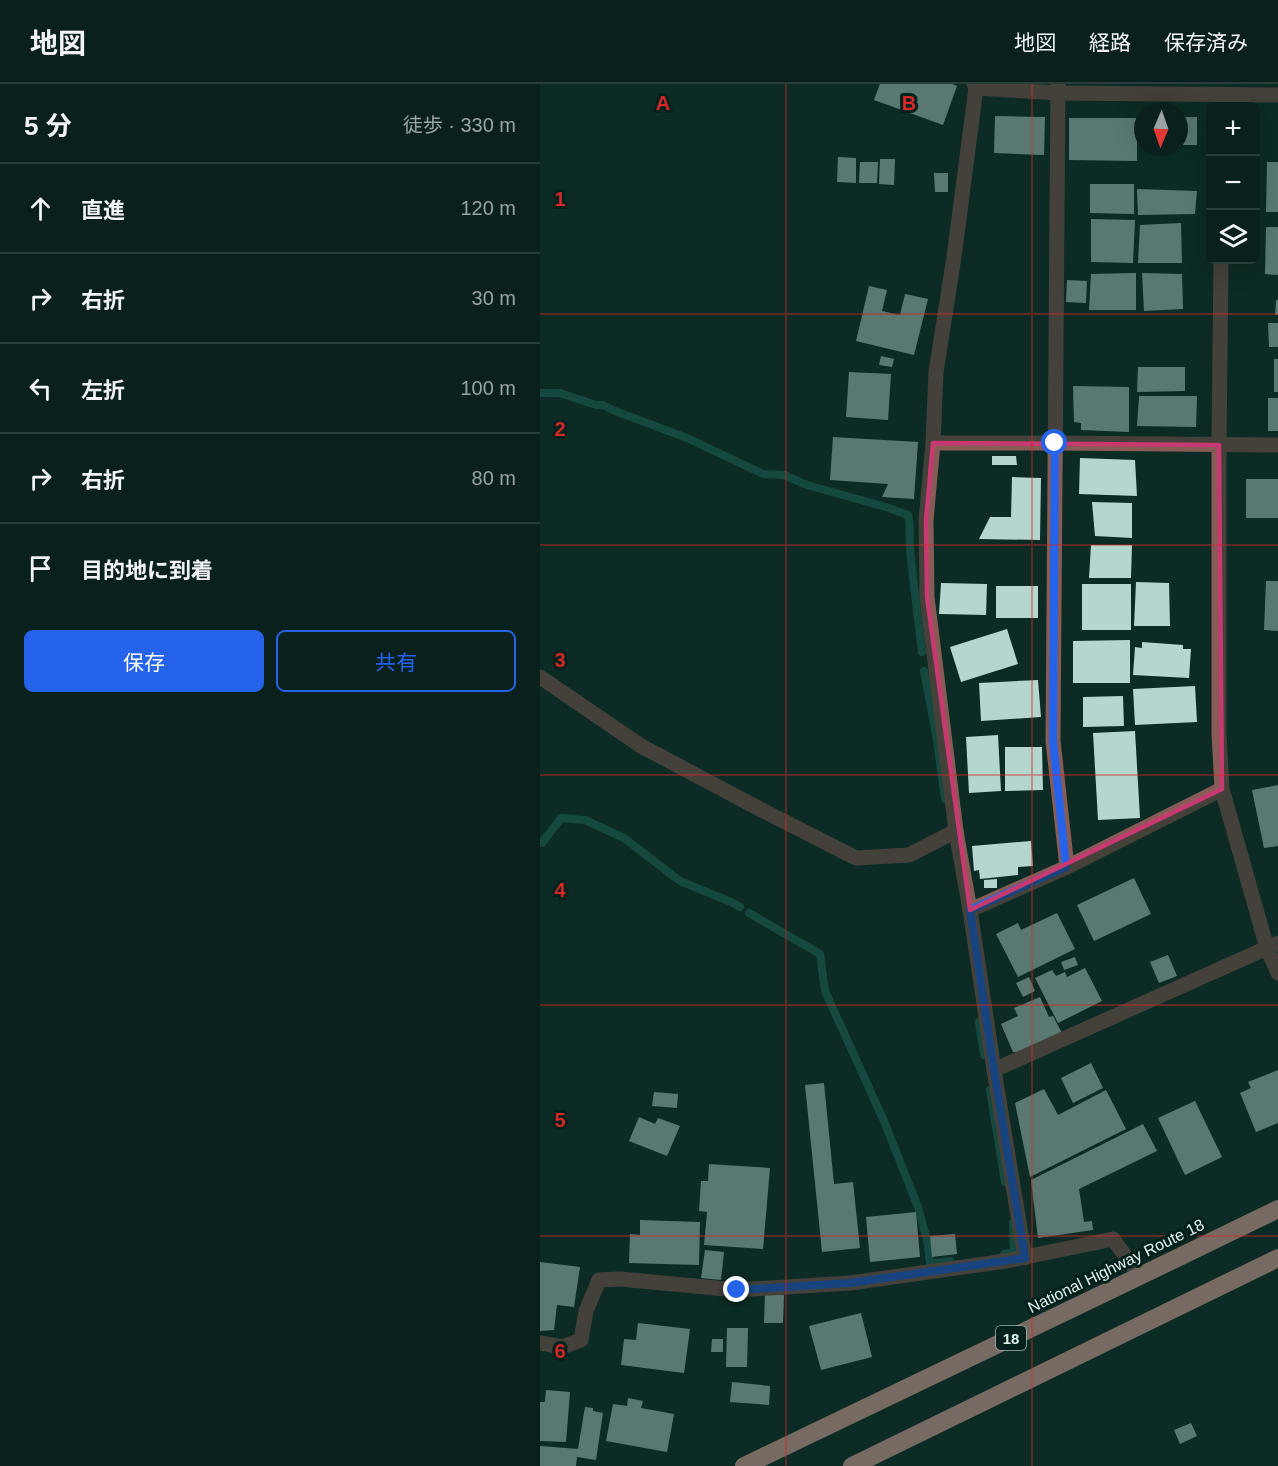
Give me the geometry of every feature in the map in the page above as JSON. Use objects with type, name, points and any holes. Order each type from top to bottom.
[{"type":"highway","name":"National Highway Route 18","points":[[744,1466],[1278,1209]]},
{"type":"highway","points":[[852,1466],[1278,1258]]},
{"type":"street","points":[[1025,1258],[956,831],[927,597],[926,520],[936,372],[954,257],[975,86],[1278,95]]},
{"type":"street","points":[[1058,88],[1053,741],[1066,867]]},
{"type":"street","points":[[1221,264],[1219,733],[1222,789],[1272,945],[1278,973]]},
{"type":"street","points":[[933,443],[1278,446]]},
{"type":"street","points":[[540,677],[640,746],[856,858],[909,855],[956,831]]},
{"type":"street","points":[[970,910],[1066,867],[1222,789]]},
{"type":"street","points":[[994,1070],[1272,945]]},
{"type":"street","points":[[540,1343],[562,1347],[581,1340],[586,1311],[599,1280],[620,1279],[737,1290],[850,1283],[1025,1258],[1113,1239],[1140,1276]]},
{"type":"highlighted area","points":[[933,443],[1219,445],[1222,789],[970,910],[927,597],[926,520]]},
{"type":"building","points":[[880,84],[952,84],[957,86],[943,125],[874,100]]},
{"type":"building","points":[[995,116],[1045,117],[1044,155],[994,153]]},
{"type":"building","points":[[1188,117],[1197,117],[1197,145],[1188,145]]},
{"type":"building","points":[[1069,118],[1134,118],[1134,156],[1137,156],[1137,161],[1069,160]]},
{"type":"building","points":[[838,157],[856,158],[856,183],[837,182]]},
{"type":"building","points":[[880,159],[895,159],[894,185],[879,184]]},
{"type":"building","points":[[860,162],[878,162],[877,183],[859,183]]},
{"type":"building","points":[[1267,162],[1278,162],[1278,212],[1266,212]]},
{"type":"building","points":[[934,173],[948,173],[948,192],[935,192]]},
{"type":"building","points":[[1090,184],[1134,184],[1134,214],[1090,213]]},
{"type":"building","points":[[1137,189],[1197,191],[1195,214],[1138,215]]},
{"type":"building","points":[[1091,219],[1135,220],[1133,263],[1091,262]]},
{"type":"building","points":[[1181,223],[1182,263],[1138,263],[1140,225]]},
{"type":"building","points":[[1266,227],[1278,227],[1278,275],[1265,274]]},
{"type":"building","points":[[1136,273],[1136,310],[1089,310],[1091,274]]},
{"type":"building","points":[[1142,273],[1182,274],[1183,309],[1144,311]]},
{"type":"building","points":[[1067,280],[1087,281],[1086,303],[1066,302]]},
{"type":"building","points":[[869,286],[887,290],[882,311],[900,315],[905,294],[928,299],[914,355],[856,341]]},
{"type":"building","points":[[1276,300],[1278,300],[1278,315],[1275,315]]},
{"type":"building","points":[[1268,323],[1278,323],[1278,347],[1269,347]]},
{"type":"building","points":[[881,356],[894,359],[892,367],[879,365]]},
{"type":"building","points":[[1274,359],[1278,359],[1278,392],[1274,392]]},
{"type":"building","points":[[1138,367],[1185,367],[1185,391],[1137,392]]},
{"type":"building","points":[[849,372],[891,374],[888,420],[846,417]]},
{"type":"building","points":[[1073,386],[1129,387],[1129,432],[1081,430],[1081,423],[1074,422]]},
{"type":"building","points":[[1139,396],[1197,396],[1196,427],[1137,426]]},
{"type":"building","points":[[1268,398],[1278,398],[1278,431],[1268,431]]},
{"type":"building","points":[[833,437],[918,442],[914,499],[882,497],[888,484],[830,480]]},
{"type":"building","points":[[992,456],[1016,456],[1017,465],[992,465]]},
{"type":"building","points":[[1080,458],[1135,460],[1137,496],[1079,494]]},
{"type":"building","points":[[1012,477],[1041,478],[1040,540],[979,539],[990,517],[1011,517]]},
{"type":"building","points":[[1246,479],[1278,479],[1278,518],[1246,518]]},
{"type":"building","points":[[1092,502],[1132,503],[1132,538],[1095,536]]},
{"type":"building","points":[[1091,545],[1132,545],[1131,578],[1089,578]]},
{"type":"building","points":[[1266,581],[1278,581],[1278,631],[1264,630]]},
{"type":"building","points":[[1136,582],[1169,583],[1170,626],[1134,626]]},
{"type":"building","points":[[941,583],[987,584],[986,615],[939,614]]},
{"type":"building","points":[[1082,584],[1131,584],[1131,630],[1082,630]]},
{"type":"building","points":[[996,586],[1038,586],[1038,618],[996,618]]},
{"type":"building","points":[[1007,629],[1018,664],[961,682],[950,647]]},
{"type":"building","points":[[1130,640],[1130,683],[1073,683],[1073,641]]},
{"type":"building","points":[[1142,642],[1183,645],[1183,649],[1191,649],[1189,678],[1133,675],[1135,647],[1142,648]]},
{"type":"building","points":[[1038,680],[1041,717],[981,721],[979,683]]},
{"type":"building","points":[[1195,686],[1197,722],[1135,725],[1133,689]]},
{"type":"building","points":[[1123,696],[1124,726],[1083,727],[1083,697]]},
{"type":"building","points":[[1135,731],[1140,818],[1098,820],[1093,733]]},
{"type":"building","points":[[998,735],[1001,791],[969,793],[966,737]]},
{"type":"building","points":[[1005,747],[1042,747],[1043,790],[1005,791]]},
{"type":"building","points":[[1278,785],[1278,846],[1264,848],[1252,790]]},
{"type":"building","points":[[1031,841],[1033,866],[1018,867],[1018,875],[980,879],[979,870],[974,871],[972,846]]},
{"type":"building","points":[[1134,878],[1151,914],[1094,941],[1077,905]]},
{"type":"building","points":[[997,879],[997,888],[984,888],[984,880]]},
{"type":"building","points":[[1057,913],[1075,949],[1018,977],[996,934],[1018,923],[1021,930]]},
{"type":"building","points":[[1168,955],[1177,976],[1159,983],[1150,962]]},
{"type":"building","points":[[1075,957],[1078,965],[1064,970],[1061,962]]},
{"type":"building","points":[[1085,968],[1102,1001],[1058,1023],[1035,978],[1052,970],[1056,976],[1065,972],[1067,977]]},
{"type":"building","points":[[1029,977],[1035,991],[1023,997],[1016,983]]},
{"type":"building","points":[[1040,997],[1049,1017],[1053,1016],[1062,1033],[1025,1052],[1013,1052],[1001,1024],[1018,1016],[1014,1008]]},
{"type":"building","points":[[1091,1063],[1103,1088],[1073,1103],[1061,1078]]},
{"type":"building","points":[[1278,1070],[1278,1123],[1256,1132],[1240,1093],[1251,1088],[1248,1082]]},
{"type":"building","points":[[824,1083],[834,1184],[853,1182],[860,1248],[822,1252],[805,1085]]},
{"type":"building","points":[[1044,1089],[1058,1115],[1106,1090],[1126,1129],[1030,1177],[1015,1103]]},
{"type":"building","points":[[654,1092],[678,1094],[677,1108],[652,1106]]},
{"type":"building","points":[[1195,1101],[1222,1157],[1185,1175],[1158,1118]]},
{"type":"building","points":[[639,1117],[655,1124],[658,1118],[680,1126],[667,1156],[629,1141]]},
{"type":"building","points":[[1143,1124],[1157,1151],[1079,1189],[1084,1222],[1092,1221],[1093,1230],[1038,1238],[1031,1180]]},
{"type":"building","points":[[709,1164],[770,1168],[763,1249],[704,1245],[707,1212],[699,1211],[701,1181],[708,1181]]},
{"type":"building","points":[[916,1212],[920,1257],[870,1262],[866,1217]]},
{"type":"building","points":[[640,1220],[700,1222],[699,1265],[629,1263],[630,1234],[640,1235]]},
{"type":"building","points":[[955,1234],[957,1254],[932,1257],[930,1236]]},
{"type":"building","points":[[705,1250],[724,1252],[721,1280],[701,1278]]},
{"type":"building","points":[[540,1262],[580,1267],[574,1307],[557,1305],[554,1330],[540,1331]]},
{"type":"building","points":[[765,1294],[784,1295],[783,1323],[764,1323]]},
{"type":"building","points":[[861,1313],[872,1357],[821,1370],[809,1326]]},
{"type":"building","points":[[638,1323],[690,1329],[684,1373],[621,1365],[624,1339],[636,1340]]},
{"type":"building","points":[[727,1328],[748,1328],[747,1367],[726,1367]]},
{"type":"building","points":[[712,1339],[723,1339],[723,1352],[711,1352]]},
{"type":"building","points":[[732,1382],[770,1386],[769,1405],[730,1402]]},
{"type":"building","points":[[546,1390],[570,1392],[566,1442],[540,1441],[540,1402],[545,1402]]},
{"type":"building","points":[[628,1398],[643,1401],[641,1408],[674,1414],[667,1452],[606,1441],[613,1404],[627,1406]]},
{"type":"building","points":[[585,1407],[603,1413],[596,1460],[577,1457],[576,1466],[540,1466],[540,1446],[578,1449]]},
{"type":"building","points":[[1191,1423],[1197,1436],[1180,1444],[1174,1430]]},
{"type":"waterway","points":[[540,393],[560,393],[596,405],[603,405],[687,438],[763,474],[784,475],[807,485],[908,515],[922,652]]},
{"type":"waterway","points":[[924,671],[945,799]]},
{"type":"waterway","points":[[540,842],[542,843],[561,818],[585,820],[624,838],[680,881],[740,907]]},
{"type":"waterway","points":[[749,913],[820,954],[825,991],[884,1121],[918,1207],[927,1240],[930,1264],[950,1261]]},
{"type":"waterway","points":[[979,1022],[984,1055]]},
{"type":"waterway","points":[[990,1090],[1005,1182]]},
{"type":"waterway","points":[[1004,1254],[1014,1252],[1013,1223]]},
{"type":"route","points":[[737,1290],[850,1283],[1025,1258],[970,910],[1066,867],[1053,741],[1055,443]]}]
